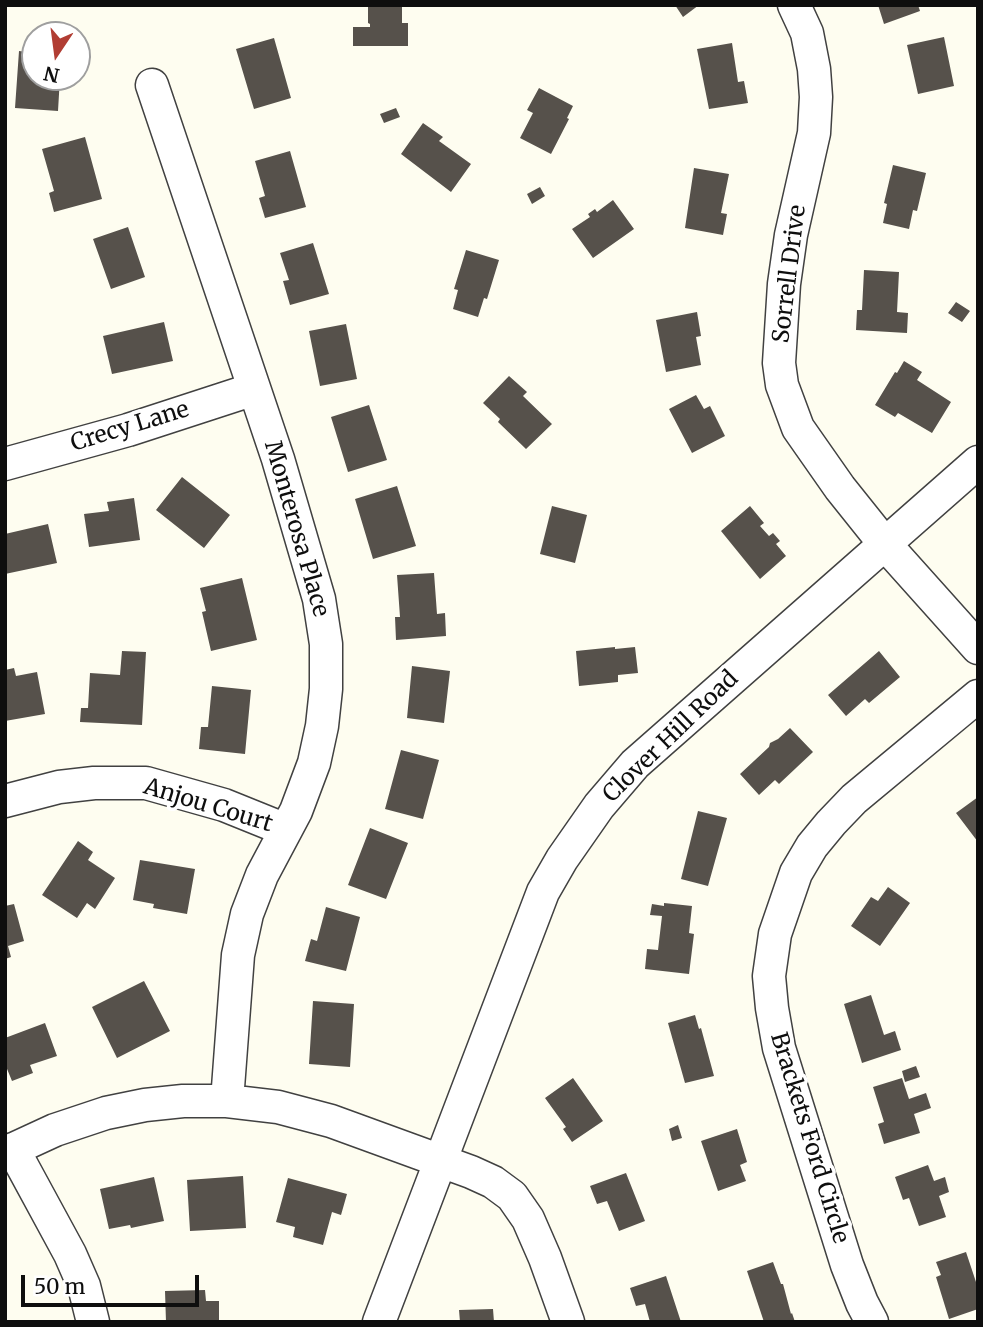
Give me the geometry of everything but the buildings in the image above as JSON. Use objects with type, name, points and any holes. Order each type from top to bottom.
[{"type":"street","name":"Sorrell Drive","points":[[794,5],[807,33],[816,97],[814,133],[791,235],[784,284],[779,363],[782,386],[798,428],[840,488],[884,543],[978,648]]},
{"type":"street","name":"Monterosa Place","points":[[152,85],[278,459],[319,599],[326,644],[323,726],[314,763],[286,830],[262,875],[247,914],[238,955],[227,1101]]},
{"type":"street","name":"Crecy Lane","points":[[5,464],[128,430],[254,389]]},
{"type":"street","name":"Clover Hill Road","points":[[379,1322],[543,892],[562,859],[599,806],[635,764],[978,462]]},
{"type":"street","name":"Brackets Ford Circle","points":[[872,1322],[847,1265],[779,1048],[769,976],[775,934],[796,873],[831,823],[854,799],[978,696]]},
{"type":"street","name":"Anjou Court","points":[[5,801],[70,786],[146,783],[224,805],[286,830]]},
{"type":"street","points":[[93,1322],[84,1286],[70,1254],[9,1151],[55,1130],[106,1113],[183,1101],[227,1101],[278,1107],[331,1121],[493,1182],[512,1196],[533,1229],[568,1322]]}]
